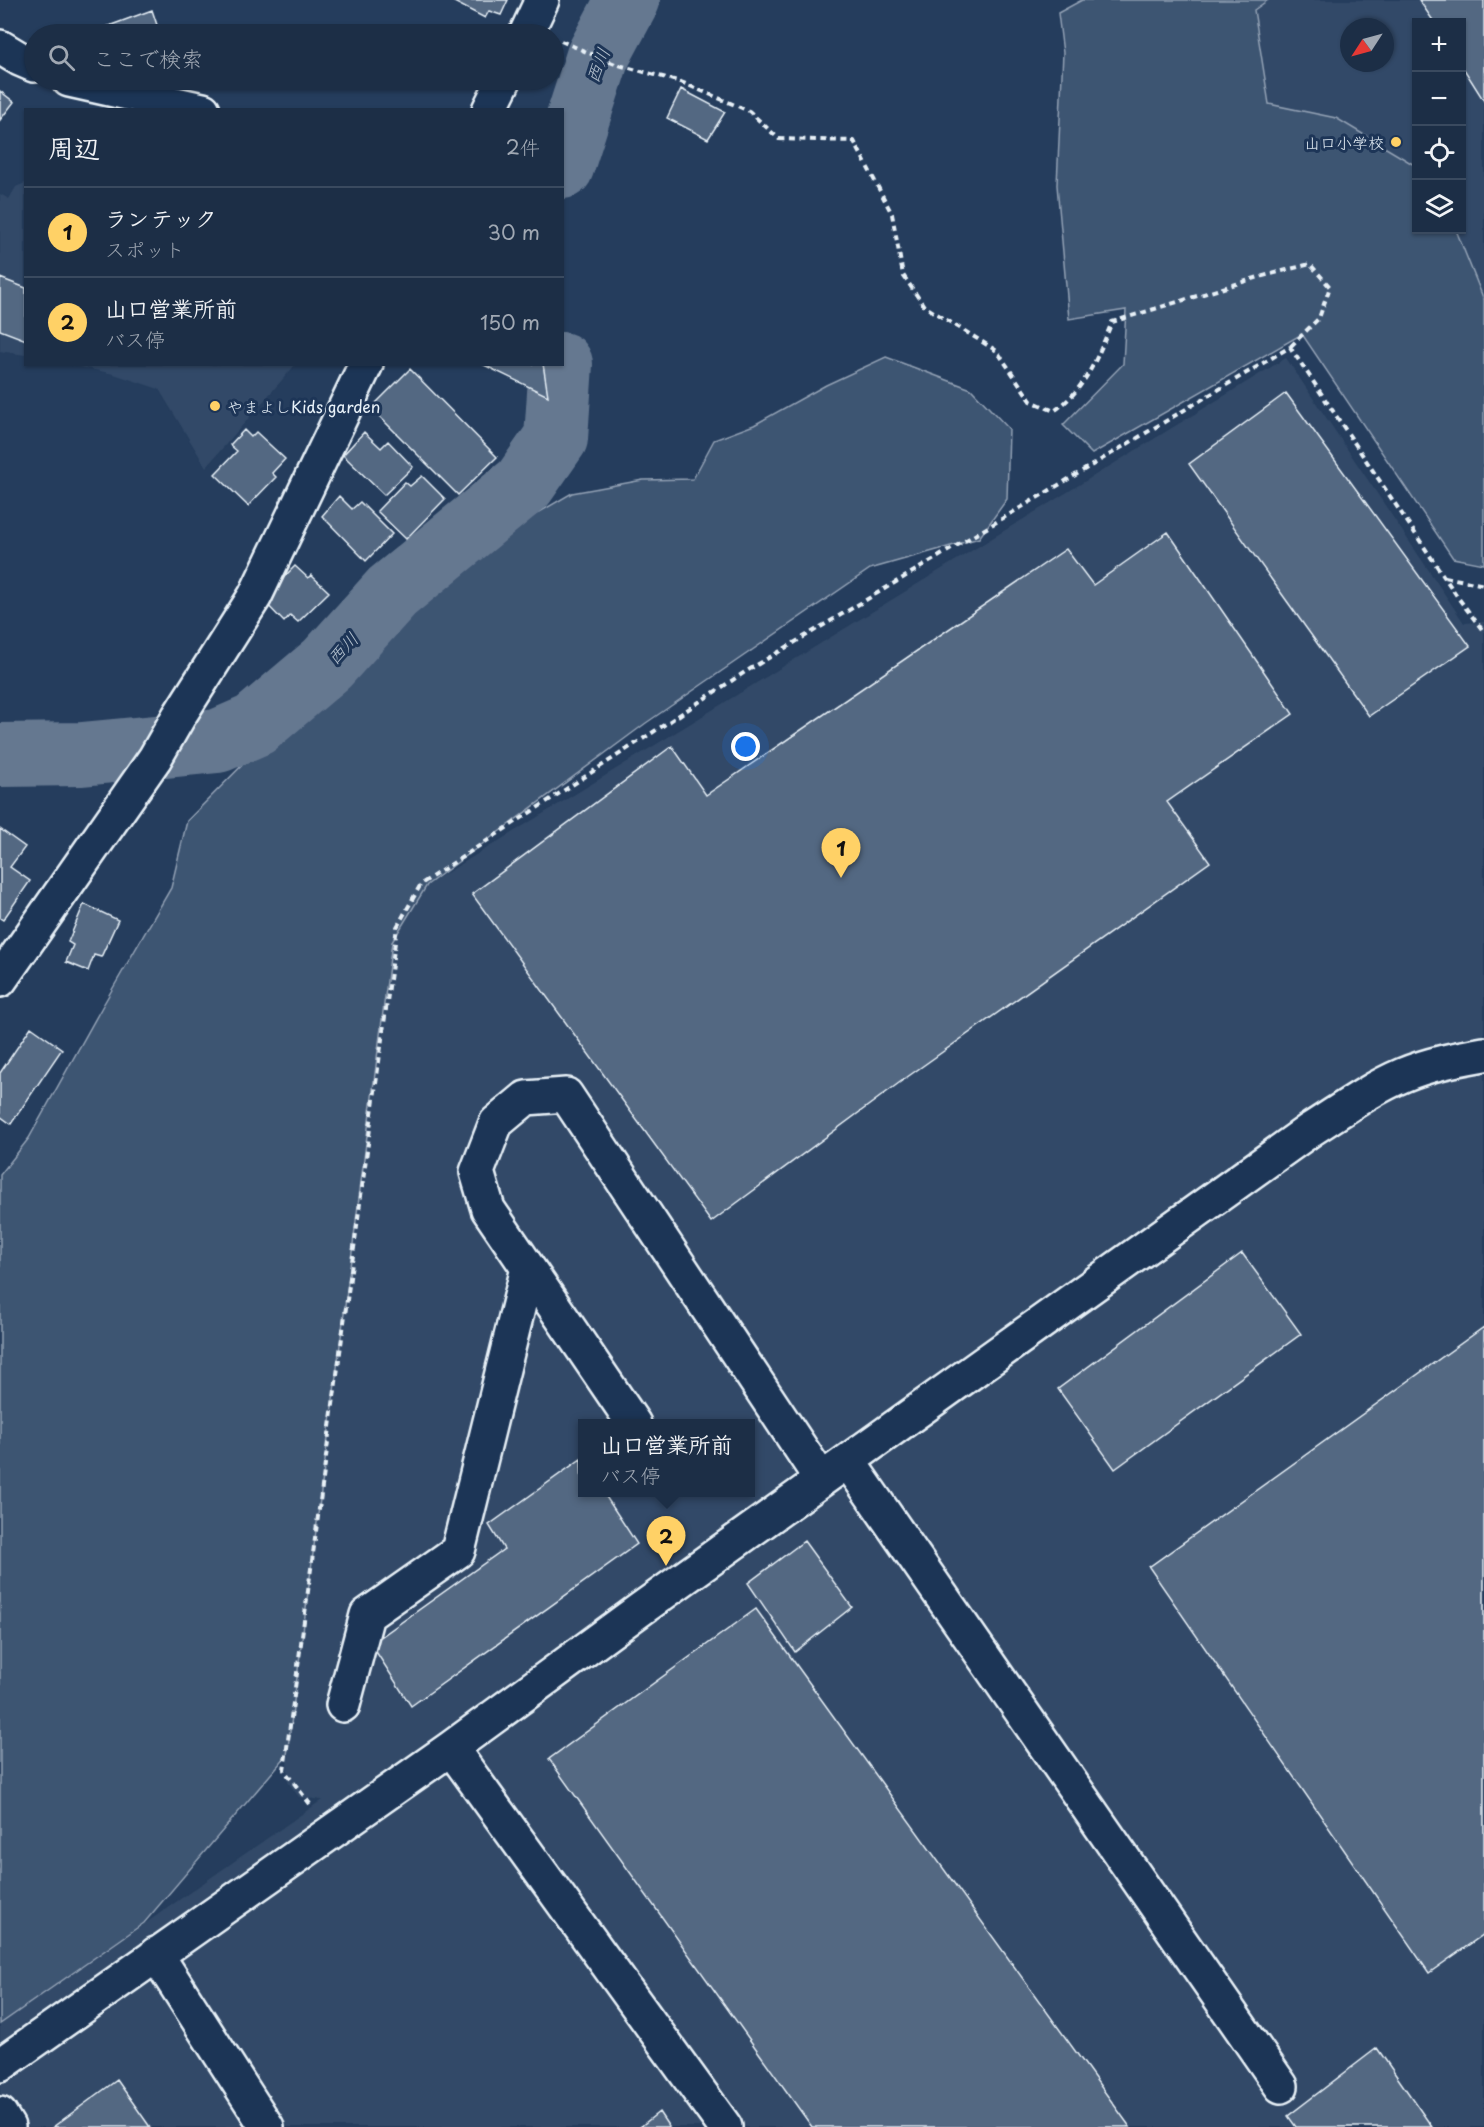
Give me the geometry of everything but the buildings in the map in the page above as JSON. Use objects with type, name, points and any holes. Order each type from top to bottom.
[{"type":"street","points":[[531,24],[542,0]]},
{"type":"street","points":[[0,47],[24,61]]},
{"type":"street","points":[[114,90],[194,108]]},
{"type":"street","points":[[490,108],[499,90]]},
{"type":"street","points":[[0,980],[155,758],[255,596],[365,366]]},
{"type":"street","points":[[0,2065],[451,1748],[821,1479],[1310,1130],[1403,1075],[1446,1061],[1484,1054]]},
{"type":"street","points":[[631,1419],[488,1209],[477,1172],[496,1123],[526,1098],[566,1095],[821,1479]]},
{"type":"street","points":[[343,1705],[366,1615],[458,1551],[528,1268]]},
{"type":"street","points":[[848,1461],[1281,2086]]},
{"type":"street","points":[[451,1748],[725,2127]]},
{"type":"street","points":[[156,1954],[267,2127]]},
{"type":"street","points":[[0,2115],[8,2127]]},
{"type":"path","points":[[314,1810],[284,1770],[397,927],[421,884],[745,672],[1290,347],[1319,318],[1330,287],[1310,264],[1258,277],[1112,322],[1094,366],[1069,400],[1054,411],[1044,408],[1031,401],[997,351],[924,306],[903,275],[892,214],[854,141],[779,139],[749,111],[681,82],[615,63],[566,42]]},
{"type":"path","points":[[1290,347],[1484,632]]},
{"type":"path","points":[[1445,577],[1484,585]]},
{"type":"shaded area","points":[[1082,0],[1268,0],[1254,10],[1269,104],[1336,118],[1412,164],[1412,234],[1458,234],[1484,300],[1484,564],[1453,558],[1302,334],[1092,454],[1063,425],[1123,364],[1126,310],[1069,319],[1057,185],[1063,53],[1058,13]]},
{"type":"shaded area","name":"山口小学校","points":[[1268,0],[1484,0],[1484,300],[1458,234],[1466,234],[1466,18],[1412,18],[1412,164],[1336,118],[1269,104],[1254,10]]},
{"type":"shaded area","points":[[24,183],[24,355],[0,351],[0,194],[9,199],[16,187]]},
{"type":"shaded area","points":[[886,357],[971,389],[1009,429],[1007,499],[979,538],[870,569],[646,723],[427,885],[392,942],[287,1755],[144,1923],[0,2024],[0,1175],[29,1138],[171,888],[187,821],[270,737],[333,694],[410,613],[482,546],[572,493],[643,480],[693,479],[714,440],[754,425],[826,385]]},
{"type":"shaded area","points":[[1286,358],[1464,623],[1484,622],[1484,2127],[0,2127],[0,2025],[322,1800],[299,1797],[288,1782],[287,1755],[392,942],[427,885]]},
{"type":"shaded area","name":"やまよしKids garden","points":[[77,366],[294,366],[206,467],[159,389],[114,374]]},
{"type":"waterway","name":"西川","points":[[564,161],[598,56],[628,0]]},
{"type":"waterway","name":"西川","points":[[0,755],[82,754],[218,741],[255,725],[327,664],[392,592],[524,484],[556,438],[561,366]]},
{"type":"place","name":"山口小学校","points":[[1396,142]]},
{"type":"place","name":"やまよしKids garden","points":[[215,406]]},
{"type":"place","name":"ランテック","points":[[841,878]]},
{"type":"place","name":"山口営業所前","points":[[666,1566]]}]
